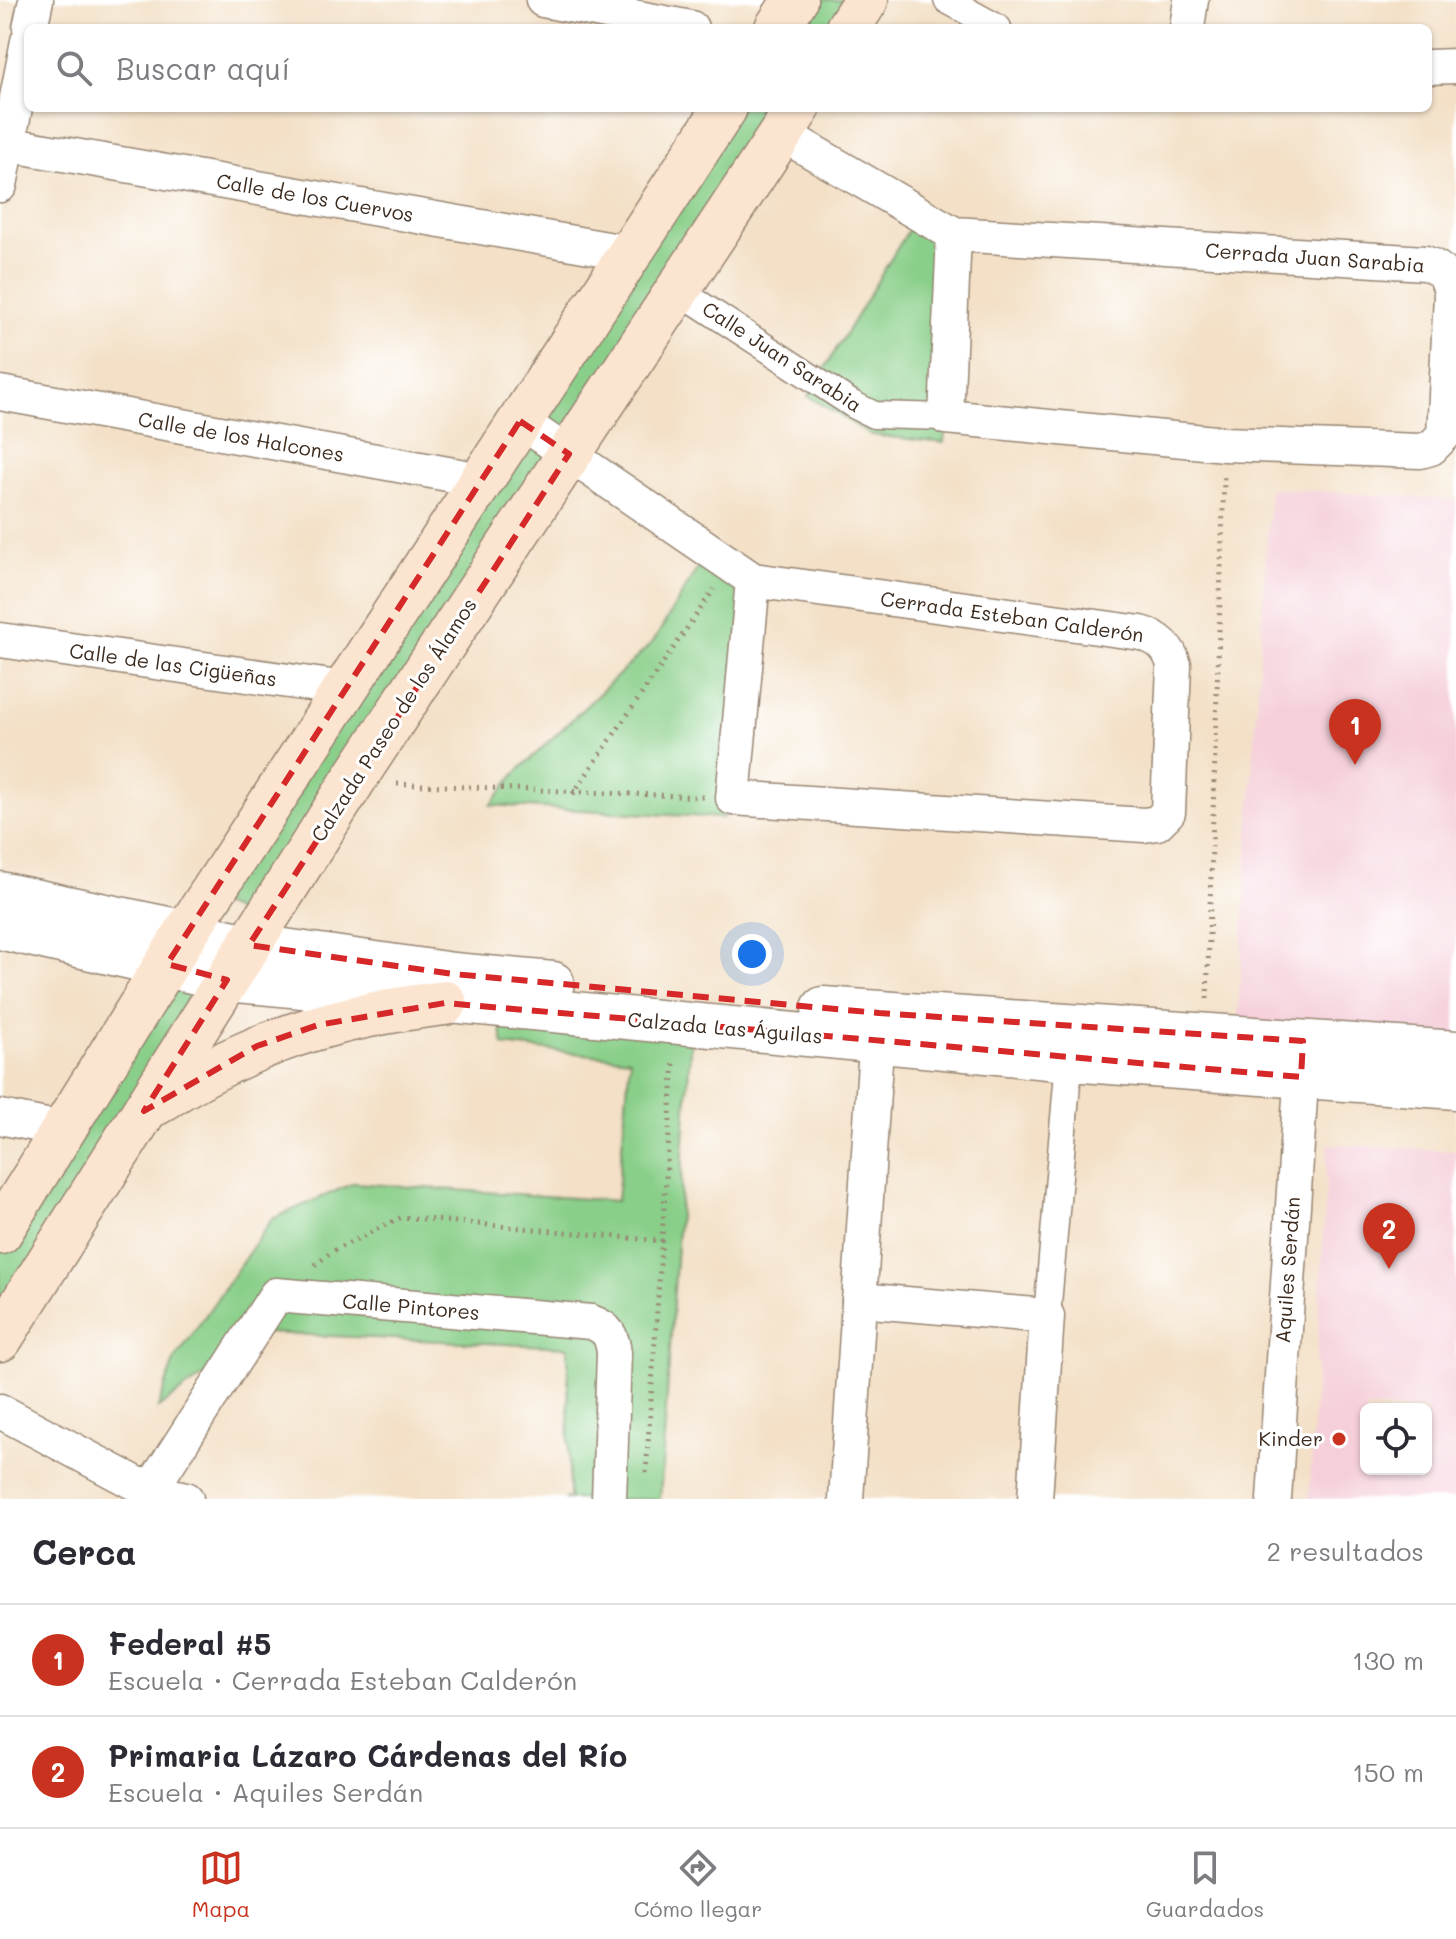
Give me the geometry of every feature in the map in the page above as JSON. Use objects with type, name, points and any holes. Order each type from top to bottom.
[{"type":"main road","points":[[780,24],[795,0]]},
{"type":"main road","points":[[851,24],[866,0]]},
{"type":"main road","points":[[0,1232],[177,948],[722,112]]},
{"type":"main road","name":"Calzada Paseo de los Álamos","points":[[0,1339],[353,781],[790,121]]},
{"type":"main road","points":[[144,1111],[199,1074],[257,1046],[330,1022],[381,1010],[445,1003]]},
{"type":"street","points":[[31,24],[36,0]]},
{"type":"street","points":[[543,0],[670,24]]},
{"type":"street","points":[[947,0],[991,24]]},
{"type":"street","points":[[1188,24],[1191,0]]},
{"type":"street","points":[[0,185],[4,143],[24,58]]},
{"type":"street","points":[[1432,67],[1456,66]]},
{"type":"street","name":"Cerrada Juan Sarabia","points":[[790,121],[954,234],[1425,263],[1438,267],[1445,275],[1451,295],[1446,415],[1441,441],[1420,451],[1225,444],[946,417]]},
{"type":"street","name":"Calle de los Cuervos","points":[[4,143],[630,253]]},
{"type":"street","points":[[946,417],[954,234]]},
{"type":"street","name":"Calle Juan Sarabia","points":[[678,290],[852,404],[874,415],[946,417]]},
{"type":"street","name":"Calle de los Halcones","points":[[0,393],[481,480]]},
{"type":"street","points":[[520,421],[742,573],[733,798]]},
{"type":"street","name":"Cerrada Esteban Calderón","points":[[733,798],[1144,825],[1164,819],[1171,802],[1174,665],[1170,652],[1151,636],[742,573]]},
{"type":"street","name":"Calle de las Cigüeñas","points":[[0,640],[345,689]]},
{"type":"street","name":"Calzada Las Águilas","points":[[0,893],[177,948],[445,1003],[676,1023],[1206,1034],[1302,1059],[1456,1088]]},
{"type":"street","name":"Calzada Las Águilas","points":[[0,928],[177,948]]},
{"type":"street","name":"Calzada Las Águilas","points":[[238,962],[453,974],[876,1028],[1069,1060],[1302,1059],[1456,1052]]},
{"type":"street","points":[[846,1499],[876,1028]]},
{"type":"street","name":"Aquiles Serdán","points":[[1274,1499],[1302,1059]]},
{"type":"street","points":[[1035,1499],[1069,1060]]},
{"type":"street","points":[[0,1117],[66,1130]]},
{"type":"street","points":[[150,1491],[276,1295]]},
{"type":"street","name":"Calle Pintores","points":[[276,1295],[591,1322],[602,1326],[612,1339],[614,1353],[609,1499]]},
{"type":"street","points":[[859,1300],[1047,1316]]},
{"type":"street","points":[[0,1411],[150,1491],[186,1499]]},
{"type":"path","points":[[1206,1034],[1225,444]]},
{"type":"path","points":[[573,794],[742,573]]},
{"type":"path","points":[[353,781],[573,794],[733,798]]},
{"type":"path","points":[[645,1484],[676,1023]]},
{"type":"path","points":[[276,1295],[333,1251],[402,1217],[663,1241]]},
{"type":"highlighted area","points":[[520,421],[569,454],[249,945],[453,974],[879,1013],[1303,1041],[1301,1077],[445,1003],[318,1025],[257,1046],[144,1111],[227,980],[167,964]]},
{"type":"shaded area","points":[[1270,488],[1456,500],[1456,1045],[1237,1030]]},
{"type":"shaded area","points":[[1328,1144],[1456,1151],[1456,1499],[1309,1499]]},
{"type":"green space","points":[[807,0],[851,0],[836,24],[792,24]]},
{"type":"green space","points":[[733,112],[778,112],[254,919],[217,903]]},
{"type":"green space","points":[[915,219],[960,242],[944,443],[871,435],[808,396]]},
{"type":"green space","points":[[704,558],[744,583],[723,818],[491,805],[516,773],[653,642]]},
{"type":"green space","points":[[170,975],[213,986],[0,1323],[0,1241]]},
{"type":"green space","points":[[500,1018],[691,1036],[660,1499],[564,1499],[569,1498],[568,1347],[265,1333],[158,1408],[174,1361],[272,1219],[354,1183],[617,1201],[630,1059],[503,1045]]},
{"type":"place","name":"Federal #5","points":[[1355,765]]},
{"type":"place","name":"Primaria Lázaro Cárdenas del Río","points":[[1389,1269]]},
{"type":"place","name":"Kinder","points":[[1339,1439]]}]
